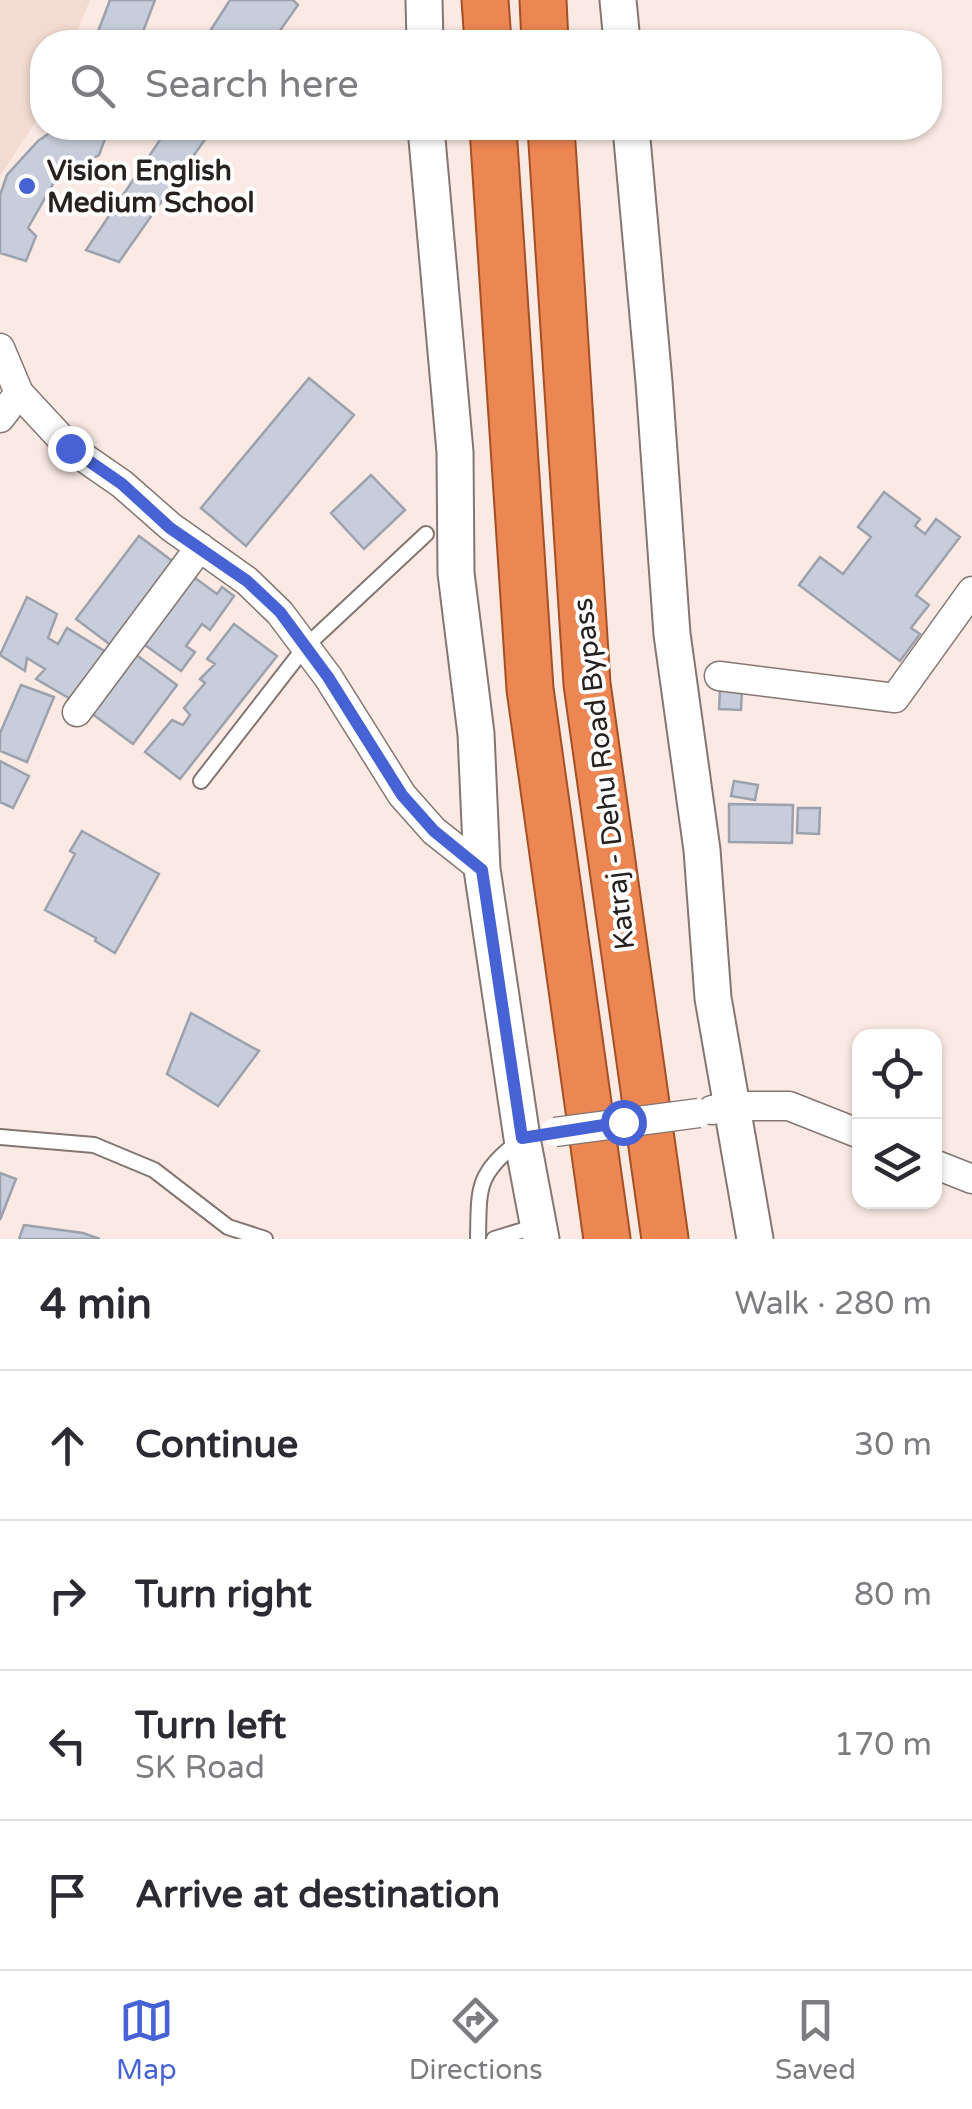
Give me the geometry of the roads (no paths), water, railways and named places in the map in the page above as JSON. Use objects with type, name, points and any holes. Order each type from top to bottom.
[{"type":"highway","points":[[485,0],[487,30]]},
{"type":"highway","points":[[543,0],[545,30]]},
{"type":"highway","name":"Katraj - Dehu Road Bypass","points":[[494,140],[530,690],[607,1239]]},
{"type":"highway","name":"Katraj - Dehu Road Bypass","points":[[552,140],[587,684],[665,1239]]},
{"type":"street","points":[[424,0],[424,30]]},
{"type":"street","points":[[618,0],[621,30]]},
{"type":"street","points":[[427,140],[455,452],[456,573],[476,734],[482,870],[539,1135],[540,1232]]},
{"type":"street","points":[[631,140],[672,634],[702,850],[713,998],[715,1109],[755,1239]]},
{"type":"street","points":[[0,348],[19,393],[70,448],[122,484],[170,528],[247,581],[280,612],[402,795],[434,831],[482,870]]},
{"type":"street","points":[[0,418],[19,393]]},
{"type":"street","points":[[77,712],[200,548]]},
{"type":"street","points":[[719,676],[896,698],[972,590]]},
{"type":"street","points":[[539,1135],[715,1109],[789,1106],[852,1131]]},
{"type":"street","points":[[942,1167],[972,1179]]},
{"type":"lane","points":[[201,781],[305,647],[426,534]]},
{"type":"lane","points":[[478,1239],[480,1180],[500,1156],[539,1135]]},
{"type":"lane","points":[[0,1137],[94,1144],[154,1170],[228,1227],[265,1239]]},
{"type":"lane","points":[[494,1239],[540,1232]]},
{"type":"place","name":"Vision English Medium School","points":[[27,186]]}]
